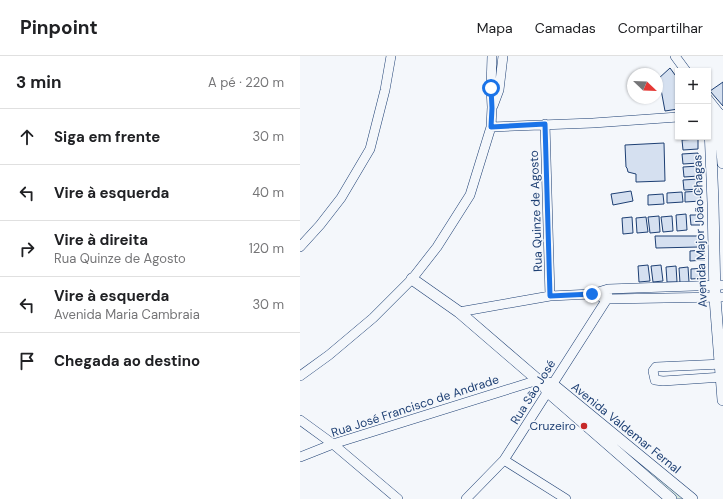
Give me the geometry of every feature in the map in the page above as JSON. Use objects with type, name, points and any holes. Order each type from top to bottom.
[{"type":"street","points":[[300,247],[320,225],[340,198],[370,149],[385,90],[391,56]]},
{"type":"street","points":[[675,56],[684,68]]},
{"type":"street","points":[[300,376],[330,355],[373,318],[412,279],[437,247],[470,195],[491,127],[492,57],[502,57],[500,90],[492,108]]},
{"type":"street","points":[[710,104],[717,116]]},
{"type":"street","name":"Avenida Major João Chagas","points":[[717,116],[723,163]]},
{"type":"street","name":"Avenida Major João Chagas","points":[[717,116],[710,128],[718,203],[719,298],[723,400]]},
{"type":"street","points":[[491,127],[593,123],[675,117]]},
{"type":"street","name":"Rua Quinze de Agosto","points":[[545,124],[550,296]]},
{"type":"street","name":"Avenida Valdemar Fernal","points":[[412,279],[459,312],[545,384],[692,499]]},
{"type":"street","points":[[459,312],[550,296],[592,294],[608,289],[719,285]]},
{"type":"street","name":"Rua São José","points":[[466,499],[504,460],[545,384],[607,298],[608,289]]},
{"type":"street","points":[[592,294],[607,298],[719,298]]},
{"type":"street","points":[[722,364],[656,367],[653,371],[655,380],[663,381],[722,377]]},
{"type":"street","name":"Avenida Valdemar Fernal","points":[[545,384],[670,498]]},
{"type":"street","name":"Rua José Francisco de Andrade","points":[[300,457],[333,444],[545,384]]},
{"type":"street","points":[[300,420],[333,444],[398,499]]},
{"type":"street","points":[[504,460],[566,499]]},
{"type":"street","points":[[670,498],[678,487]]},
{"type":"shaded area","points":[[640,458],[690,499],[675,499],[634,464]]},
{"type":"building","points":[[670,68],[675,75],[675,109],[665,111],[663,100],[663,74]]},
{"type":"building","points":[[723,82],[723,106],[711,92],[711,90]]},
{"type":"building","points":[[682,140],[698,140],[698,149],[683,150]]},
{"type":"building","points":[[664,143],[665,181],[636,182],[636,174],[628,172],[626,167],[625,145]]},
{"type":"building","points":[[698,153],[699,163],[683,164],[682,154]]},
{"type":"building","points":[[699,166],[699,176],[684,177],[683,167]]},
{"type":"building","points":[[699,179],[700,189],[684,190],[683,180]]},
{"type":"building","points":[[631,191],[633,201],[613,205],[611,194]]},
{"type":"building","points":[[700,191],[701,201],[685,202],[685,192]]},
{"type":"building","points":[[682,192],[683,202],[667,203],[667,193]]},
{"type":"building","points":[[663,194],[664,204],[648,205],[648,195]]},
{"type":"building","points":[[686,214],[687,230],[677,231],[676,215]]},
{"type":"building","points":[[690,215],[702,215],[702,225],[691,225]]},
{"type":"building","points":[[659,216],[660,232],[650,233],[648,217]]},
{"type":"building","points":[[672,216],[673,231],[663,232],[661,217]]},
{"type":"building","points":[[632,217],[633,233],[623,234],[622,218]]},
{"type":"building","points":[[646,217],[648,232],[637,233],[636,218]]},
{"type":"building","points":[[655,236],[699,236],[699,247],[656,248]]},
{"type":"building","points":[[704,250],[705,260],[690,261],[690,251]]},
{"type":"building","points":[[648,265],[650,281],[639,282],[638,266]]},
{"type":"building","points":[[661,265],[663,281],[653,282],[651,266]]},
{"type":"building","points":[[676,266],[677,282],[667,282],[666,267]]},
{"type":"building","points":[[688,267],[689,282],[680,283],[679,268]]},
{"type":"building","points":[[705,268],[705,278],[691,279],[691,269]]},
{"type":"place","name":"Cruzeiro","points":[[584,426]]},
{"type":"route","points":[[491,88],[491,127],[545,124],[550,296],[592,294]]}]
